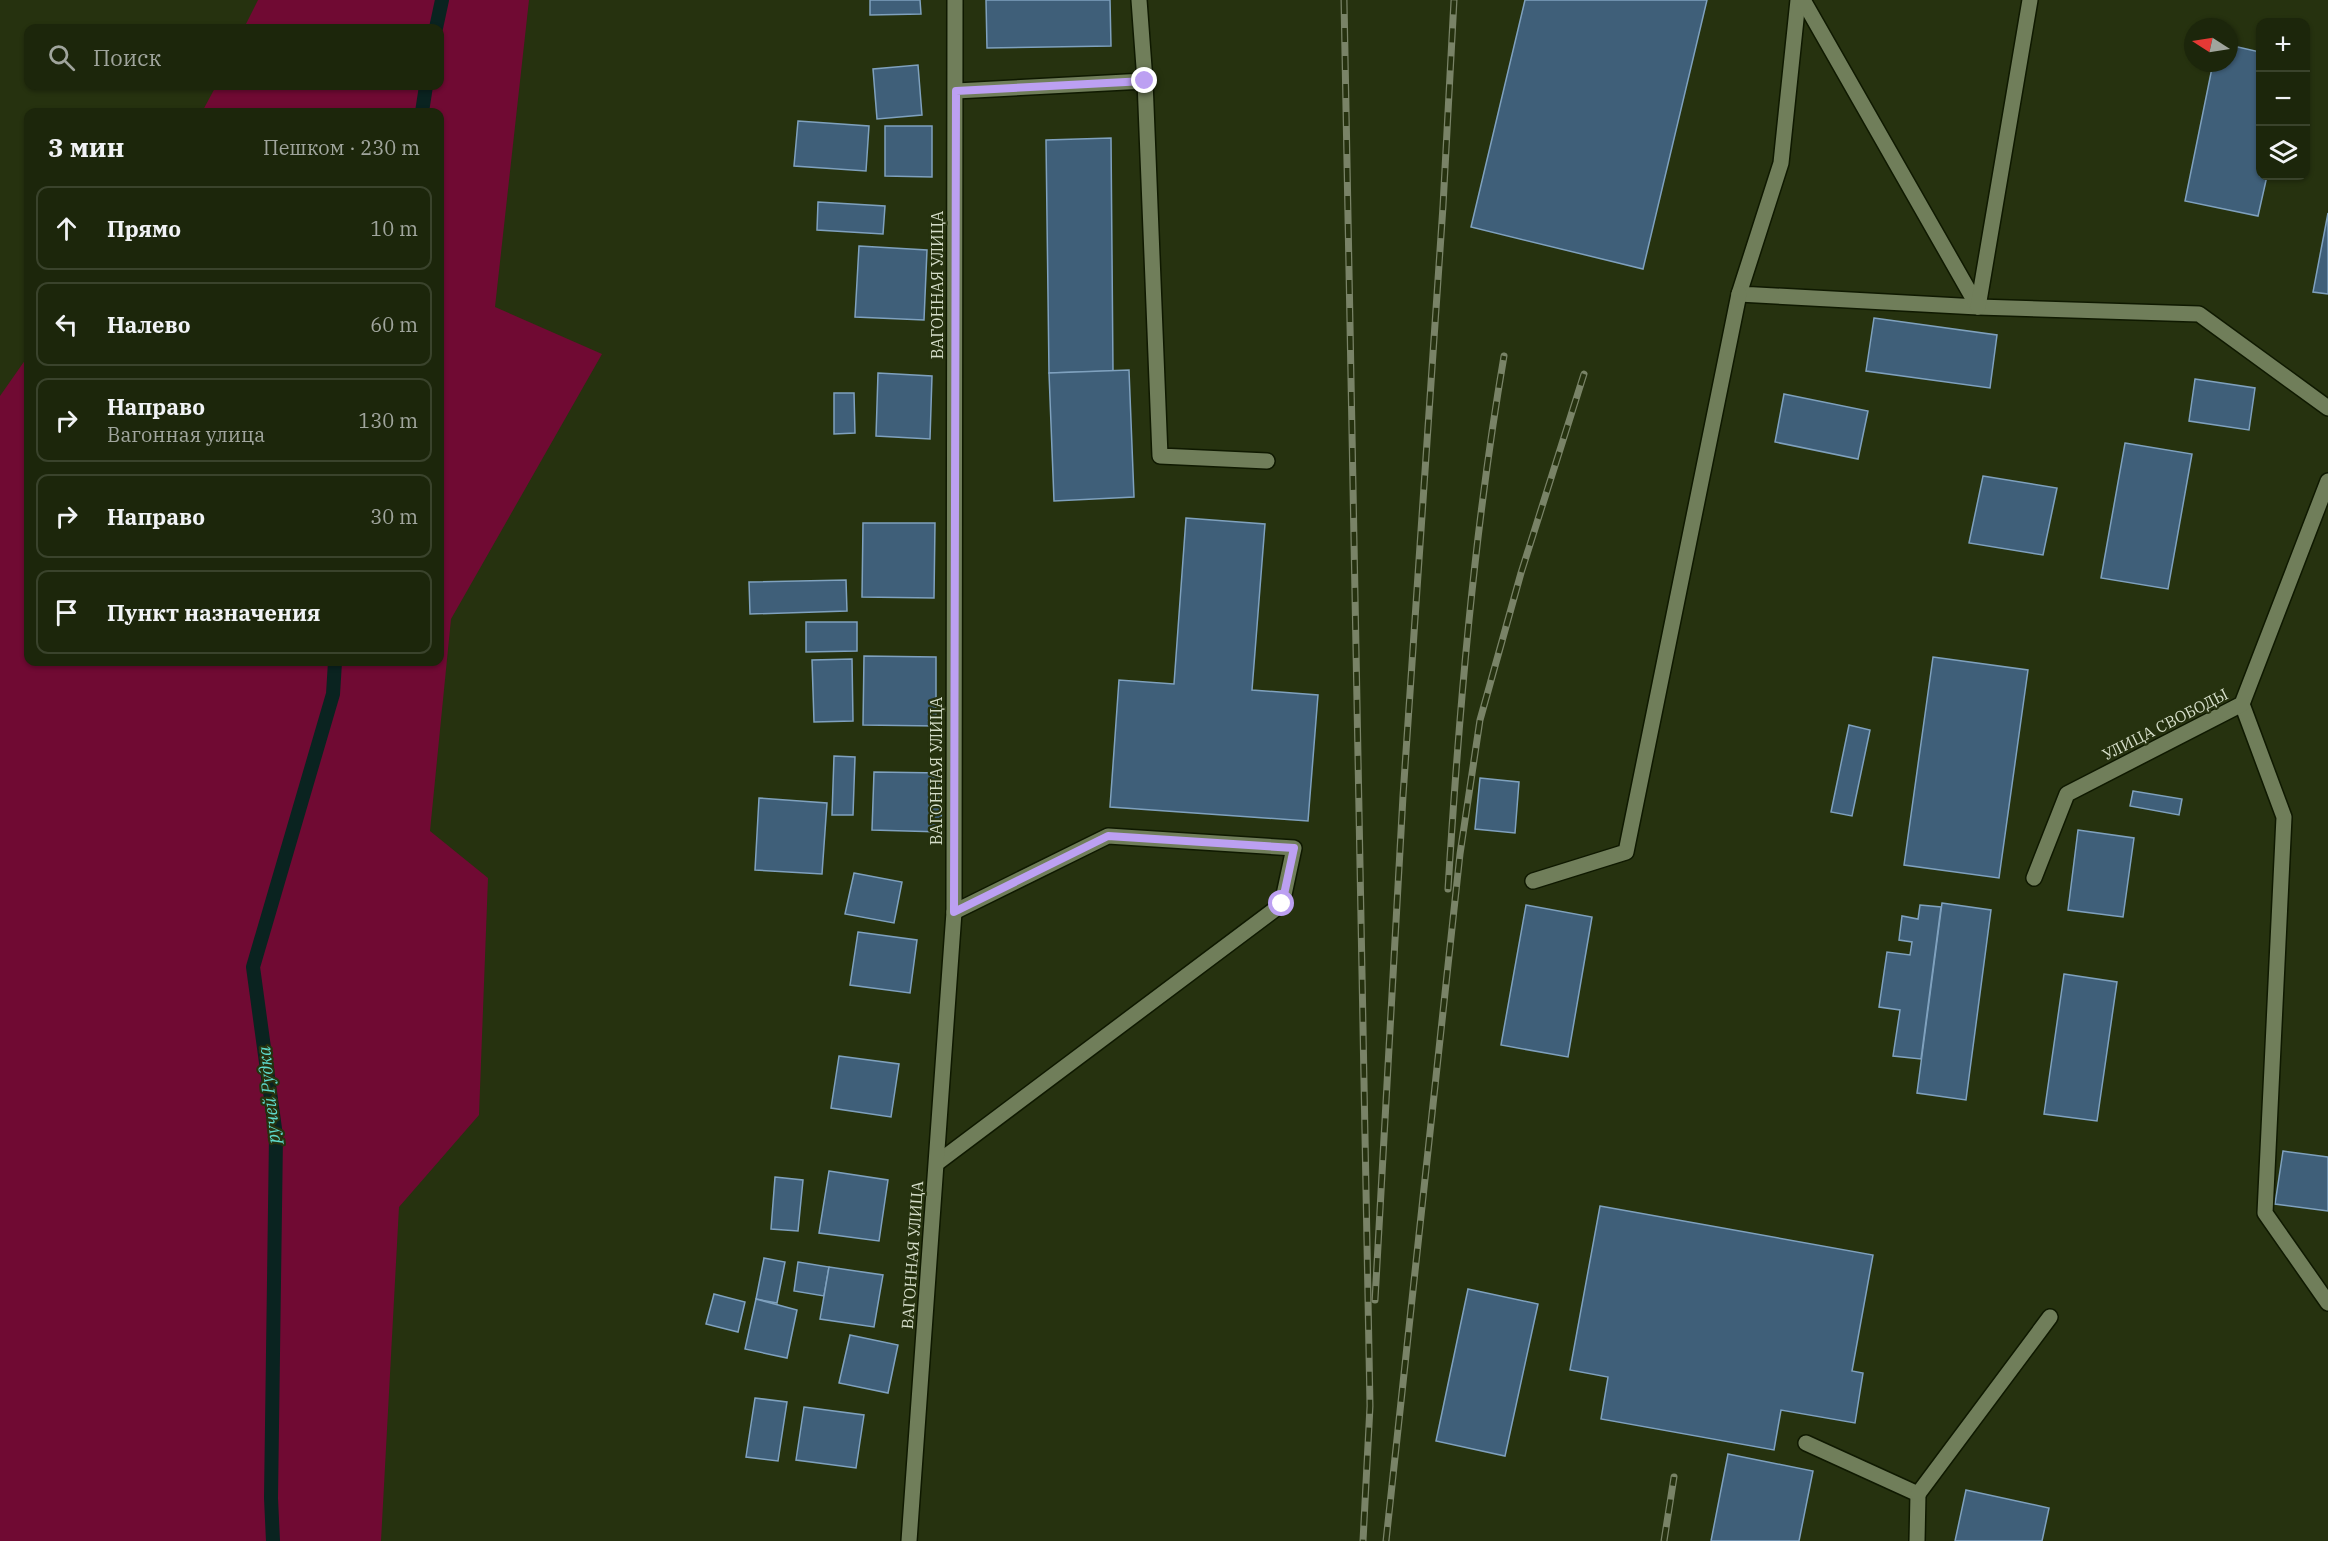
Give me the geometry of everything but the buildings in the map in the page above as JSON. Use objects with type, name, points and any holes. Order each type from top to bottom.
[{"type":"street","name":"ВАГОННАЯ УЛИЦА","points":[[909,1541],[954,912],[955,0]]},
{"type":"street","points":[[1139,0],[1145,81],[1160,456],[1268,460]]},
{"type":"street","points":[[1533,881],[1626,852],[1739,294],[1781,163],[1798,0]]},
{"type":"street","points":[[1803,0],[1978,307]]},
{"type":"street","points":[[1978,307],[2030,0]]},
{"type":"street","points":[[956,91],[1145,81]]},
{"type":"street","points":[[1739,294],[1978,307],[2199,314],[2328,408]]},
{"type":"street","name":"УЛИЦА СВОБОДЫ","points":[[2034,878],[2067,794],[2242,704],[2328,481]]},
{"type":"street","points":[[2242,704],[2284,817],[2265,1213],[2328,1303]]},
{"type":"street","points":[[937,1163],[1282,904],[1294,848],[1108,836],[954,912]]},
{"type":"street","points":[[1917,1541],[1918,1494],[2050,1317]]},
{"type":"street","points":[[1806,1443],[1918,1494]]},
{"type":"shaded area","points":[[258,0],[529,0],[495,307],[602,354],[451,619],[430,831],[488,878],[479,1115],[399,1207],[381,1541],[0,1541],[0,396],[24,362],[24,666],[444,666],[444,108],[204,108],[214,90],[444,90],[444,24],[246,24]]},
{"type":"waterway","name":"ручей Рудка","points":[[437,24],[442,0]]},
{"type":"waterway","name":"ручей Рудка","points":[[423,108],[425,90]]},
{"type":"waterway","name":"ручей Рудка","points":[[273,1541],[271,1498],[276,1136],[253,967],[333,694],[335,666]]},
{"type":"railway","points":[[1344,0],[1370,1406],[1363,1541]]},
{"type":"railway","points":[[1375,1300],[1403,796],[1443,206],[1454,0]]},
{"type":"railway","points":[[1448,889],[1457,755],[1476,555],[1504,356]]},
{"type":"railway","points":[[1386,1541],[1460,854],[1480,720],[1521,573],[1584,374]]},
{"type":"railway","points":[[1664,1541],[1674,1477]]},
{"type":"route","points":[[1145,81],[956,91],[954,912],[1108,836],[1294,848],[1282,904]]}]
